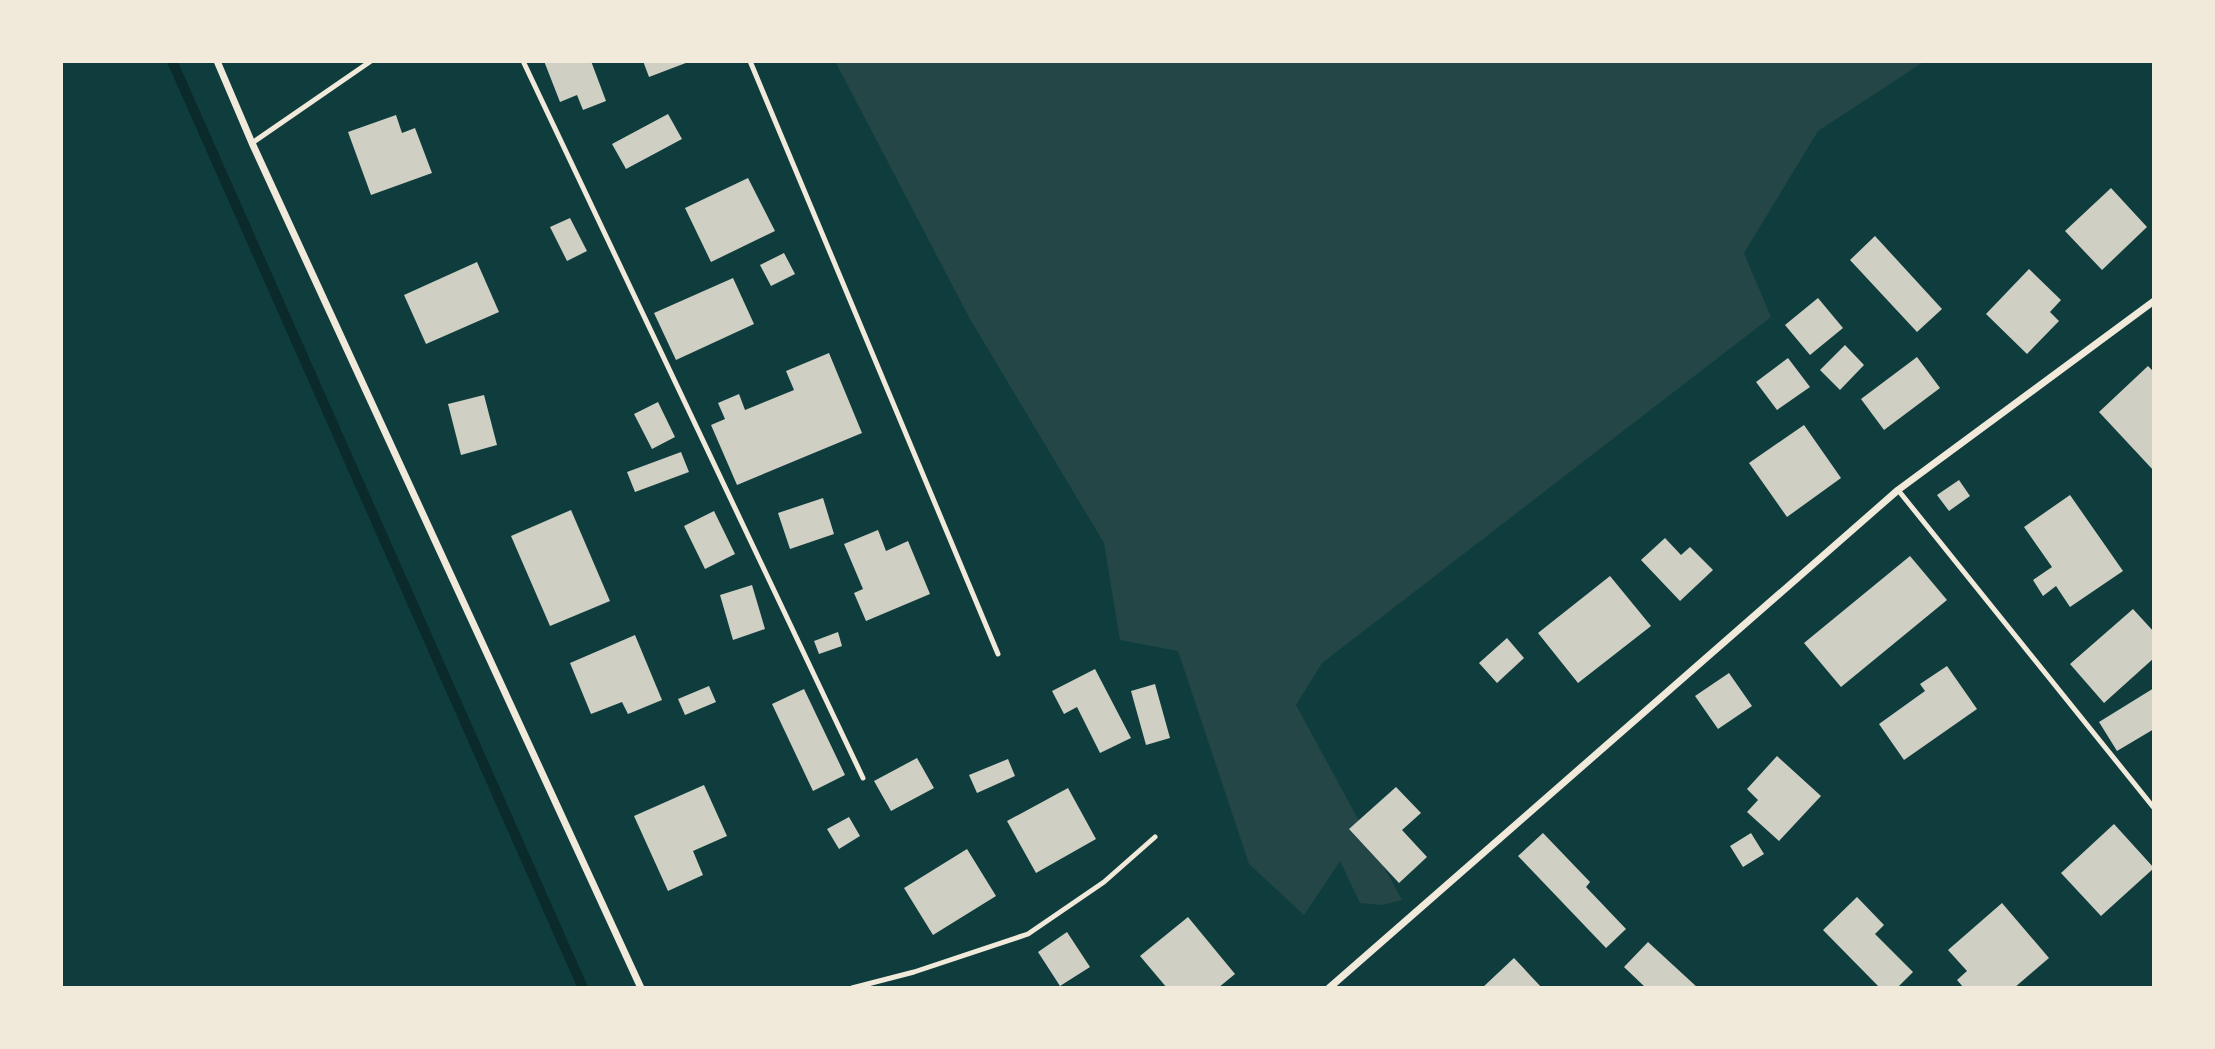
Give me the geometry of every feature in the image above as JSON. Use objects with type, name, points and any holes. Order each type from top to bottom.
[{"type":"street","points":[[217,61],[252,143],[641,988]]},
{"type":"street","points":[[1329,988],[1898,489],[2154,301]]},
{"type":"lane","points":[[252,143],[370,61]]},
{"type":"lane","points":[[523,61],[863,778]]},
{"type":"lane","points":[[750,61],[998,654]]},
{"type":"lane","points":[[1898,489],[2154,808]]},
{"type":"lane","points":[[852,988],[914,972],[1028,934],[1104,882],[1155,837]]},
{"type":"shaded area","points":[[835,61],[1925,61],[1818,131],[1744,253],[1771,317],[1322,663],[1296,705],[1402,900],[1382,905],[1360,903],[1340,861],[1304,915],[1249,864],[1178,651],[1120,640],[1104,543],[970,319]]},
{"type":"building","points":[[544,61],[591,61],[606,101],[583,110],[577,95],[560,102]]},
{"type":"building","points":[[643,61],[691,61],[649,77]]},
{"type":"building","points":[[668,114],[682,139],[626,169],[612,144]]},
{"type":"building","points":[[396,115],[402,133],[415,128],[432,173],[371,195],[348,132]]},
{"type":"building","points":[[748,178],[775,231],[711,262],[685,208]]},
{"type":"building","points":[[2111,188],[2147,227],[2102,270],[2065,231]]},
{"type":"building","points":[[570,218],[587,251],[567,261],[550,227]]},
{"type":"building","points":[[1875,236],[1942,309],[1917,332],[1850,260]]},
{"type":"building","points":[[784,253],[795,274],[771,286],[760,265]]},
{"type":"building","points":[[477,262],[499,312],[426,344],[404,295]]},
{"type":"building","points":[[2029,269],[2061,300],[2050,312],[2059,321],[2027,354],[1986,314]]},
{"type":"building","points":[[733,278],[754,324],[676,360],[654,313]]},
{"type":"building","points":[[1818,298],[1843,328],[1810,355],[1785,325]]},
{"type":"building","points":[[1845,345],[1864,365],[1840,390],[1820,370]]},
{"type":"building","points":[[829,353],[862,433],[737,485],[711,425],[725,419],[718,403],[739,394],[745,410],[794,390],[786,371]]},
{"type":"building","points":[[1917,357],[1940,388],[1884,430],[1861,399]]},
{"type":"building","points":[[1788,358],[1810,387],[1777,410],[1756,382]]},
{"type":"building","points":[[2148,366],[2154,372],[2154,471],[2099,412]]},
{"type":"building","points":[[484,395],[497,445],[461,455],[448,404]]},
{"type":"building","points":[[658,402],[675,437],[652,449],[634,414]]},
{"type":"building","points":[[1804,425],[1841,478],[1787,517],[1749,463]]},
{"type":"building","points":[[681,452],[689,472],[635,492],[627,472]]},
{"type":"building","points":[[1959,480],[1970,496],[1949,511],[1937,495]]},
{"type":"building","points":[[2070,495],[2123,571],[2070,607],[2056,586],[2043,596],[2033,580],[2052,567],[2024,527]]},
{"type":"building","points":[[823,498],[834,534],[790,549],[778,513]]},
{"type":"building","points":[[571,510],[610,601],[550,626],[511,536]]},
{"type":"building","points":[[714,511],[735,554],[705,569],[684,526]]},
{"type":"building","points":[[878,530],[886,551],[908,541],[930,594],[866,621],[854,593],[863,589],[844,544]]},
{"type":"building","points":[[1665,538],[1681,555],[1690,547],[1713,570],[1680,601],[1641,560]]},
{"type":"building","points":[[1910,556],[1947,600],[1841,687],[1804,643]]},
{"type":"building","points":[[1610,576],[1651,626],[1578,683],[1538,633]]},
{"type":"building","points":[[752,585],[765,629],[733,640],[720,595]]},
{"type":"building","points":[[2133,609],[2154,632],[2154,658],[2104,703],[2070,664]]},
{"type":"building","points":[[838,632],[842,646],[819,654],[814,641]]},
{"type":"building","points":[[635,635],[662,700],[628,714],[622,702],[591,714],[570,663]]},
{"type":"building","points":[[1507,638],[1524,658],[1497,683],[1479,663]]},
{"type":"building","points":[[1947,666],[1977,709],[1904,760],[1879,724],[1925,691],[1920,684]]},
{"type":"building","points":[[1095,669],[1131,738],[1100,753],[1077,707],[1064,714],[1052,691]]},
{"type":"building","points":[[1729,673],[1752,706],[1718,729],[1695,696]]},
{"type":"building","points":[[1155,684],[1170,738],[1146,745],[1131,691]]},
{"type":"building","points":[[709,686],[716,702],[685,715],[678,699]]},
{"type":"building","points":[[2154,688],[2154,729],[2117,751],[2099,722]]},
{"type":"building","points":[[804,689],[845,775],[813,791],[772,704]]},
{"type":"building","points":[[1777,756],[1821,796],[1779,841],[1747,812],[1758,800],[1747,789]]},
{"type":"building","points":[[917,758],[934,788],[891,811],[874,781]]},
{"type":"building","points":[[1008,759],[1015,776],[977,793],[969,775]]},
{"type":"building","points":[[704,785],[727,836],[693,851],[703,875],[668,891],[634,816]]},
{"type":"building","points":[[1396,787],[1421,813],[1402,830],[1427,857],[1399,883],[1349,829]]},
{"type":"building","points":[[1068,788],[1096,839],[1036,873],[1007,821]]},
{"type":"building","points":[[849,817],[860,836],[839,849],[827,829]]},
{"type":"building","points":[[2114,824],[2154,868],[2101,916],[2061,873]]},
{"type":"building","points":[[1543,833],[1590,882],[1586,887],[1626,929],[1606,948],[1518,856]]},
{"type":"building","points":[[1751,833],[1764,854],[1743,867],[1730,846]]},
{"type":"building","points":[[967,849],[996,896],[933,935],[904,888]]},
{"type":"building","points":[[1857,897],[1884,925],[1875,934],[1913,972],[1897,988],[1880,988],[1823,930]]},
{"type":"building","points":[[2002,903],[2049,958],[2014,988],[1964,988],[1957,980],[1967,971],[1948,950]]},
{"type":"building","points":[[1188,917],[1235,974],[1218,988],[1167,988],[1140,956]]},
{"type":"building","points":[[1067,932],[1090,967],[1060,986],[1038,952]]},
{"type":"building","points":[[1648,942],[1698,988],[1646,988],[1624,967]]},
{"type":"building","points":[[1514,958],[1542,988],[1482,988]]},
{"type":"waterway","points":[[172,61],[583,988]]}]
